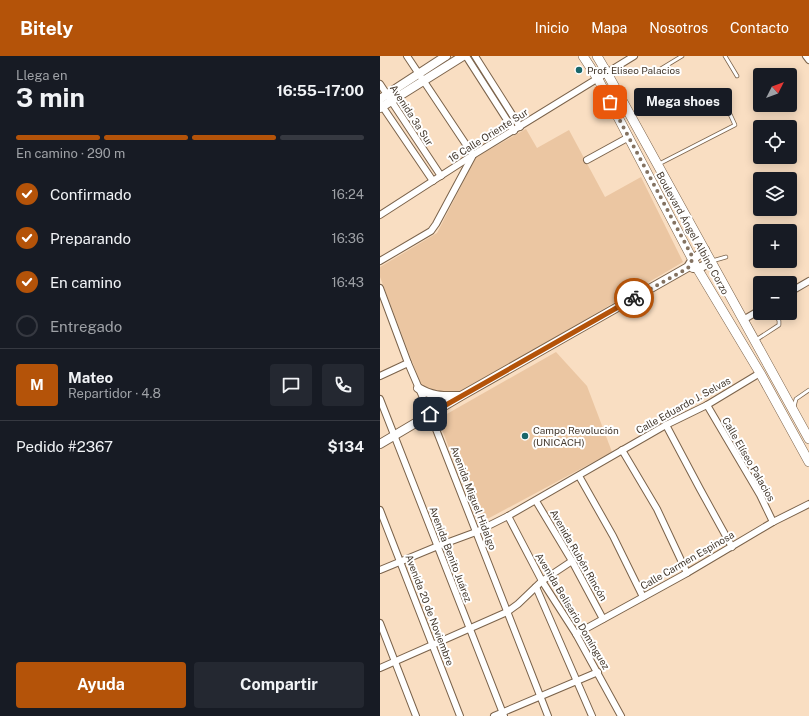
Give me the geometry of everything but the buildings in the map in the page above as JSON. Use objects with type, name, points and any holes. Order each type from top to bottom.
[{"type":"main road","name":"Boulevard Ángel Albino Corzo","points":[[583,56],[598,79],[693,258],[692,268],[760,373],[809,462]]},
{"type":"main road","name":"Boulevard Ángel Albino Corzo","points":[[596,56],[658,164],[809,439]]},
{"type":"street","points":[[380,261],[431,230],[436,224],[473,155],[407,56]]},
{"type":"street","points":[[383,102],[418,74],[446,56]]},
{"type":"street","points":[[383,102],[423,82],[463,56]]},
{"type":"street","points":[[466,56],[517,129]]},
{"type":"street","points":[[476,56],[517,129]]},
{"type":"street","name":"16 Calle Oriente Sur","points":[[380,215],[473,155],[634,56]]},
{"type":"street","points":[[806,56],[809,60]]},
{"type":"street","name":"Avenida 3a Sur","points":[[380,84],[383,102],[400,133],[433,181]]},
{"type":"street","name":"Avenida 3a Sur","points":[[383,102],[408,127],[441,176]]},
{"type":"street","points":[[400,133],[408,127]]},
{"type":"street","points":[[587,160],[629,137]]},
{"type":"street","points":[[693,258],[705,250]]},
{"type":"street","points":[[380,444],[461,396],[692,268],[711,262]]},
{"type":"street","points":[[797,288],[809,281]]},
{"type":"street","name":"Avenida Miguel Hidalgo","points":[[380,288],[408,363],[430,414],[548,716]]},
{"type":"street","points":[[744,320],[753,314]]},
{"type":"street","points":[[380,376],[408,363]]},
{"type":"street","name":"Calle Eduardo J. Selvas","points":[[380,570],[476,532],[508,516],[666,425],[707,405],[760,373]]},
{"type":"street","points":[[418,388],[435,396],[461,396]]},
{"type":"street","name":"Avenida Benito Juárez","points":[[380,399],[503,714]]},
{"type":"street","name":"Calle Elíseo Palacios","points":[[707,405],[760,495],[773,522]]},
{"type":"street","points":[[666,425],[732,547]]},
{"type":"street","points":[[622,450],[657,509],[687,573]]},
{"type":"street","points":[[579,476],[613,536],[643,597]]},
{"type":"street","name":"Avenida Rubén Rincón","points":[[536,501],[572,561],[603,619]]},
{"type":"street","name":"Calle Carmen Espinosa","points":[[576,634],[687,573],[773,522],[809,504]]},
{"type":"street","name":"Avenida 20 de Noviembre","points":[[380,510],[460,716]]},
{"type":"street","name":"Avenida Belisario Domínguez","points":[[508,516],[542,581],[576,634],[621,716]]},
{"type":"street","points":[[380,668],[507,612],[518,604],[542,581],[572,561]]},
{"type":"street","points":[[536,587],[592,716]]},
{"type":"street","points":[[380,623],[416,716]]},
{"type":"street","points":[[494,716],[503,714],[598,672]]},
{"type":"lane","points":[[659,70],[682,56]]},
{"type":"lane","points":[[725,56],[737,76]]},
{"type":"lane","points":[[658,164],[735,125],[723,99]]},
{"type":"lane","points":[[711,262],[726,257]]},
{"type":"lane","points":[[755,340],[779,325],[779,320]]},
{"type":"lane","points":[[786,420],[793,410],[796,399],[809,390]]},
{"type":"shaded area","points":[[526,129],[537,148],[569,130],[605,197],[641,177],[683,262],[459,394],[436,393],[421,385],[380,277],[380,267],[437,233],[476,157]]},
{"type":"shaded area","name":"Campo Revolución (UNICACH)","points":[[556,352],[587,386],[612,452],[478,524],[438,419]]},
{"type":"way so far","points":[[610,102],[693,258],[688,268],[634,298]]},
{"type":"place","name":"Prof. Eliseo Palacios","points":[[579,70]]},
{"type":"place","name":"Mega shoes","points":[[610,102]]},
{"type":"place","name":"Campo Revolución (UNICACH)","points":[[525,436]]},
{"type":"route","points":[[430,414],[634,298]]}]
